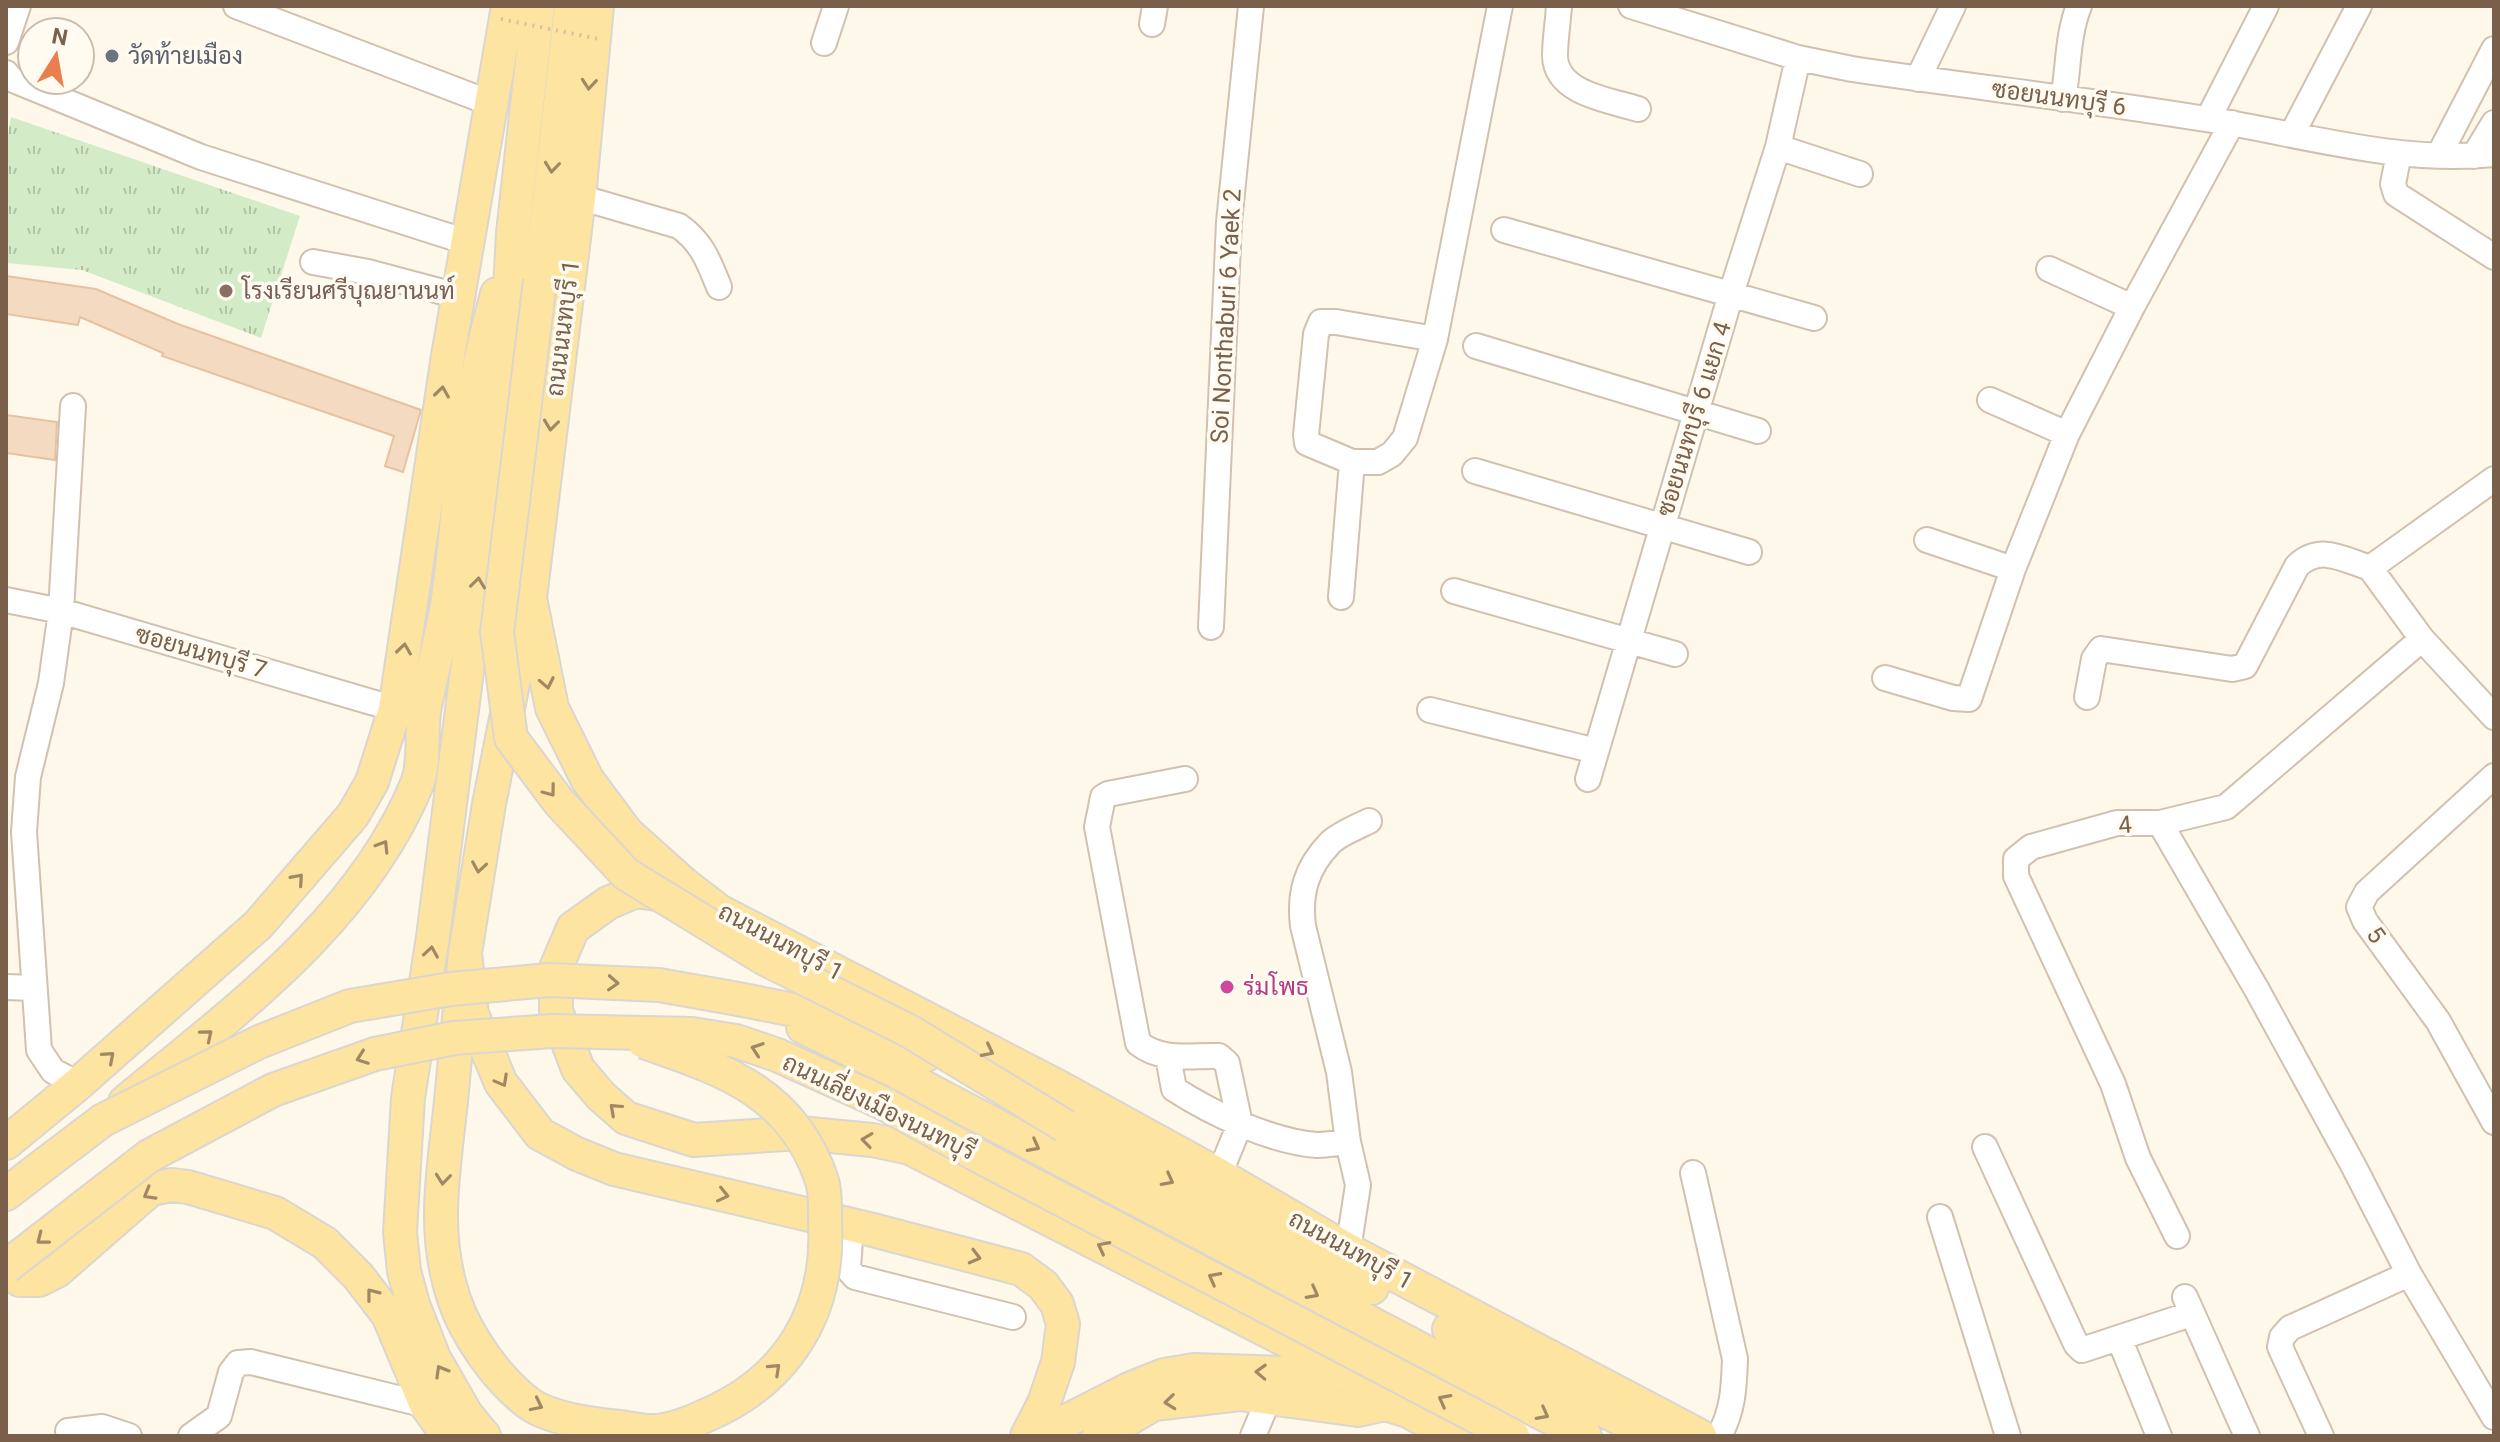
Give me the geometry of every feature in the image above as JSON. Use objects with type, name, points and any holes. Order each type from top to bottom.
[{"type":"main road","points":[[484,1436],[466,1414],[434,1358],[407,1282],[400,1232],[408,1098],[433,937],[506,365],[513,233],[538,6]]},
{"type":"main road","points":[[571,6],[497,632],[511,738],[559,802],[626,874],[765,959],[909,1031],[1065,1126]]},
{"type":"main road","name":"ถนนนนทบุรี 1","points":[[597,6],[579,197],[530,598],[552,708],[587,779],[627,833],[719,911],[1059,1087],[1348,1250],[1700,1436]]},
{"type":"main road","points":[[6,1143],[78,1084],[258,925],[353,815],[372,782],[395,709],[458,296],[493,104],[504,13]]},
{"type":"main road","points":[[6,1194],[103,1120],[233,1013],[300,953],[356,891],[389,838],[418,781],[424,711],[447,604],[463,455],[479,360],[513,233]]},
{"type":"main road","points":[[530,598],[489,804],[465,953],[439,1217],[444,1262],[455,1302],[485,1360],[528,1403],[577,1422],[656,1431],[702,1418],[724,1408],[758,1386],[787,1359],[808,1325],[820,1286],[826,1239],[823,1182],[794,1124],[744,1081],[697,1060],[611,1031]]},
{"type":"main road","points":[[719,911],[673,897],[636,891],[608,903],[573,928],[556,968],[556,1011],[578,1069],[601,1096],[626,1118],[694,1140],[800,1133],[872,1140],[910,1148],[1330,1363],[1386,1404],[1408,1411],[1455,1436]]},
{"type":"main road","points":[[465,953],[472,1014],[501,1083],[540,1134],[614,1169],[1021,1269],[1043,1285],[1057,1304],[1063,1324],[1058,1362],[1044,1403],[1027,1436]]},
{"type":"main road","points":[[103,1120],[259,1042],[350,1006],[451,989],[549,980],[659,985],[834,1018],[908,1045],[1653,1436]]},
{"type":"main road","name":"ถนนเลี่ยงเมืองนนทบุรี","points":[[738,999],[826,1037],[897,1073],[1585,1436]]},
{"type":"main road","name":"ถนนเลี่ยงเมืองนนทบุรี","points":[[6,1267],[149,1156],[273,1090],[375,1054],[454,1038],[611,1031],[692,1034],[736,1041],[777,1055],[881,1102],[1513,1436]]},
{"type":"main road","points":[[6,1260],[20,1280],[39,1280],[57,1271],[151,1189],[172,1185],[217,1194],[275,1213],[325,1243],[358,1276],[388,1315],[426,1405],[448,1436]]},
{"type":"main road","points":[[1037,1436],[1129,1389],[1164,1375],[1194,1370],[1344,1375]]},
{"type":"main road","points":[[1099,1436],[1154,1404],[1240,1394],[1358,1410],[1386,1404]]},
{"type":"street","points":[[6,42],[18,6]]},
{"type":"street","points":[[236,6],[493,104]]},
{"type":"street","points":[[824,43],[836,6]]},
{"type":"street","name":"Soi Nonthaburi 6 Yaek 2","points":[[1211,627],[1229,222],[1251,6]]},
{"type":"street","points":[[1435,339],[1321,322],[1316,334],[1307,443],[1352,462],[1378,462],[1392,454],[1405,438],[1435,339],[1500,6]]},
{"type":"street","points":[[1559,6],[1555,59],[1560,75],[1577,90],[1638,109]]},
{"type":"street","name":"ซอยนนทบุรี 6","points":[[1631,6],[1798,58],[1918,79],[2208,119],[2399,153],[2484,155]]},
{"type":"street","points":[[1918,79],[1953,6]]},
{"type":"street","points":[[2063,99],[2068,44],[2079,6]]},
{"type":"street","points":[[2208,119],[2266,6]]},
{"type":"street","points":[[2292,134],[2359,6]]},
{"type":"street","points":[[2439,155],[2494,49]]},
{"type":"street","name":"ซอยนนทบุรี 6 แยก 4","points":[[1588,779],[1731,294],[1778,147],[1798,58]]},
{"type":"street","points":[[6,73],[11,79],[201,157],[467,242]]},
{"type":"street","points":[[1885,678],[1953,698],[1969,699],[2013,569],[2067,434],[2232,123]]},
{"type":"street","points":[[2484,155],[2494,123]]},
{"type":"street","points":[[1778,147],[1860,174]]},
{"type":"street","points":[[2399,153],[2393,184],[2396,194],[2494,257]]},
{"type":"street","points":[[579,197],[679,226],[703,248],[719,287]]},
{"type":"street","points":[[1504,230],[1814,318]]},
{"type":"street","points":[[313,262],[368,272],[458,296]]},
{"type":"street","points":[[2049,269],[2132,307]]},
{"type":"street","points":[[1476,346],[1758,431]]},
{"type":"street","points":[[1990,400],[2067,434]]},
{"type":"street","points":[[73,406],[61,611],[51,683],[15,834],[18,891],[34,988],[39,1050],[53,1071],[78,1084]]},
{"type":"street","points":[[1341,597],[1352,462]]},
{"type":"street","points":[[1475,471],[1749,552]]},
{"type":"street","points":[[2370,568],[2494,479]]},
{"type":"street","points":[[1927,540],[2013,569]]},
{"type":"street","points":[[2087,697],[2094,659],[2101,649],[2232,669],[2245,666],[2297,566],[2307,557],[2322,553],[2370,568],[2422,639],[2494,717]]},
{"type":"street","points":[[1454,591],[1675,654]]},
{"type":"street","name":"ซอยนนทบุรี 7","points":[[6,600],[61,611],[395,709]]},
{"type":"street","name":"4","points":[[2177,1236],[2138,1158],[2113,1084],[2016,876],[2016,859],[2031,847],[2117,823],[2160,823],[2226,807],[2422,639]]},
{"type":"street","points":[[1430,710],[1596,751]]},
{"type":"street","name":"5","points":[[2494,776],[2367,892],[2359,907],[2365,921],[2438,1021],[2494,1122]]},
{"type":"street","points":[[1185,779],[1108,794],[1103,797],[1097,827],[1138,1043],[1149,1052],[1168,1057],[1219,1056],[1227,1063],[1240,1124],[1219,1175]]},
{"type":"street","points":[[1348,1250],[1358,1185],[1348,1142],[1339,1072],[1303,926],[1300,902],[1309,874],[1331,842],[1369,821]]},
{"type":"street","points":[[2160,823],[2264,1003],[2409,1274],[2494,1417]]},
{"type":"street","points":[[6,987],[34,988]]},
{"type":"street","points":[[1168,1057],[1174,1089],[1240,1124],[1316,1145],[1348,1142]]},
{"type":"street","points":[[1985,1147],[2076,1344],[2082,1350],[2089,1349],[2188,1306],[2247,1436]]},
{"type":"street","points":[[1693,1173],[1735,1359],[1729,1418],[1719,1436]]},
{"type":"street","points":[[1940,1217],[2008,1436]]},
{"type":"street","points":[[851,1225],[848,1269],[855,1277],[1013,1317]]},
{"type":"street","points":[[2321,1436],[2280,1347],[2282,1337],[2290,1328],[2409,1274]]},
{"type":"street","points":[[2119,1338],[2159,1436]]},
{"type":"street","points":[[191,1436],[219,1416],[231,1372],[238,1363],[251,1362],[426,1405]]},
{"type":"street","points":[[1253,1436],[1269,1398]]},
{"type":"street","points":[[68,1431],[102,1427],[129,1436]]},
{"type":"path","points":[[504,13],[599,39]]},
{"type":"green space","points":[[11,117],[300,216],[261,338],[82,270],[6,263],[6,146]]},
{"type":"building","points":[[6,276],[96,289],[178,324],[421,410],[403,472],[385,466],[394,436],[162,356],[163,353],[80,317],[78,325],[6,314]]},
{"type":"building","points":[[6,415],[57,422],[55,460],[6,453]]},
{"type":"place","name":"วัดท้ายเมือง","points":[[112,56]]},
{"type":"place","name":"โรงเรียนศรีบุณยานนท์","points":[[226,291]]},
{"type":"place","name":"ร่มโพธ","points":[[1227,987]]}]
